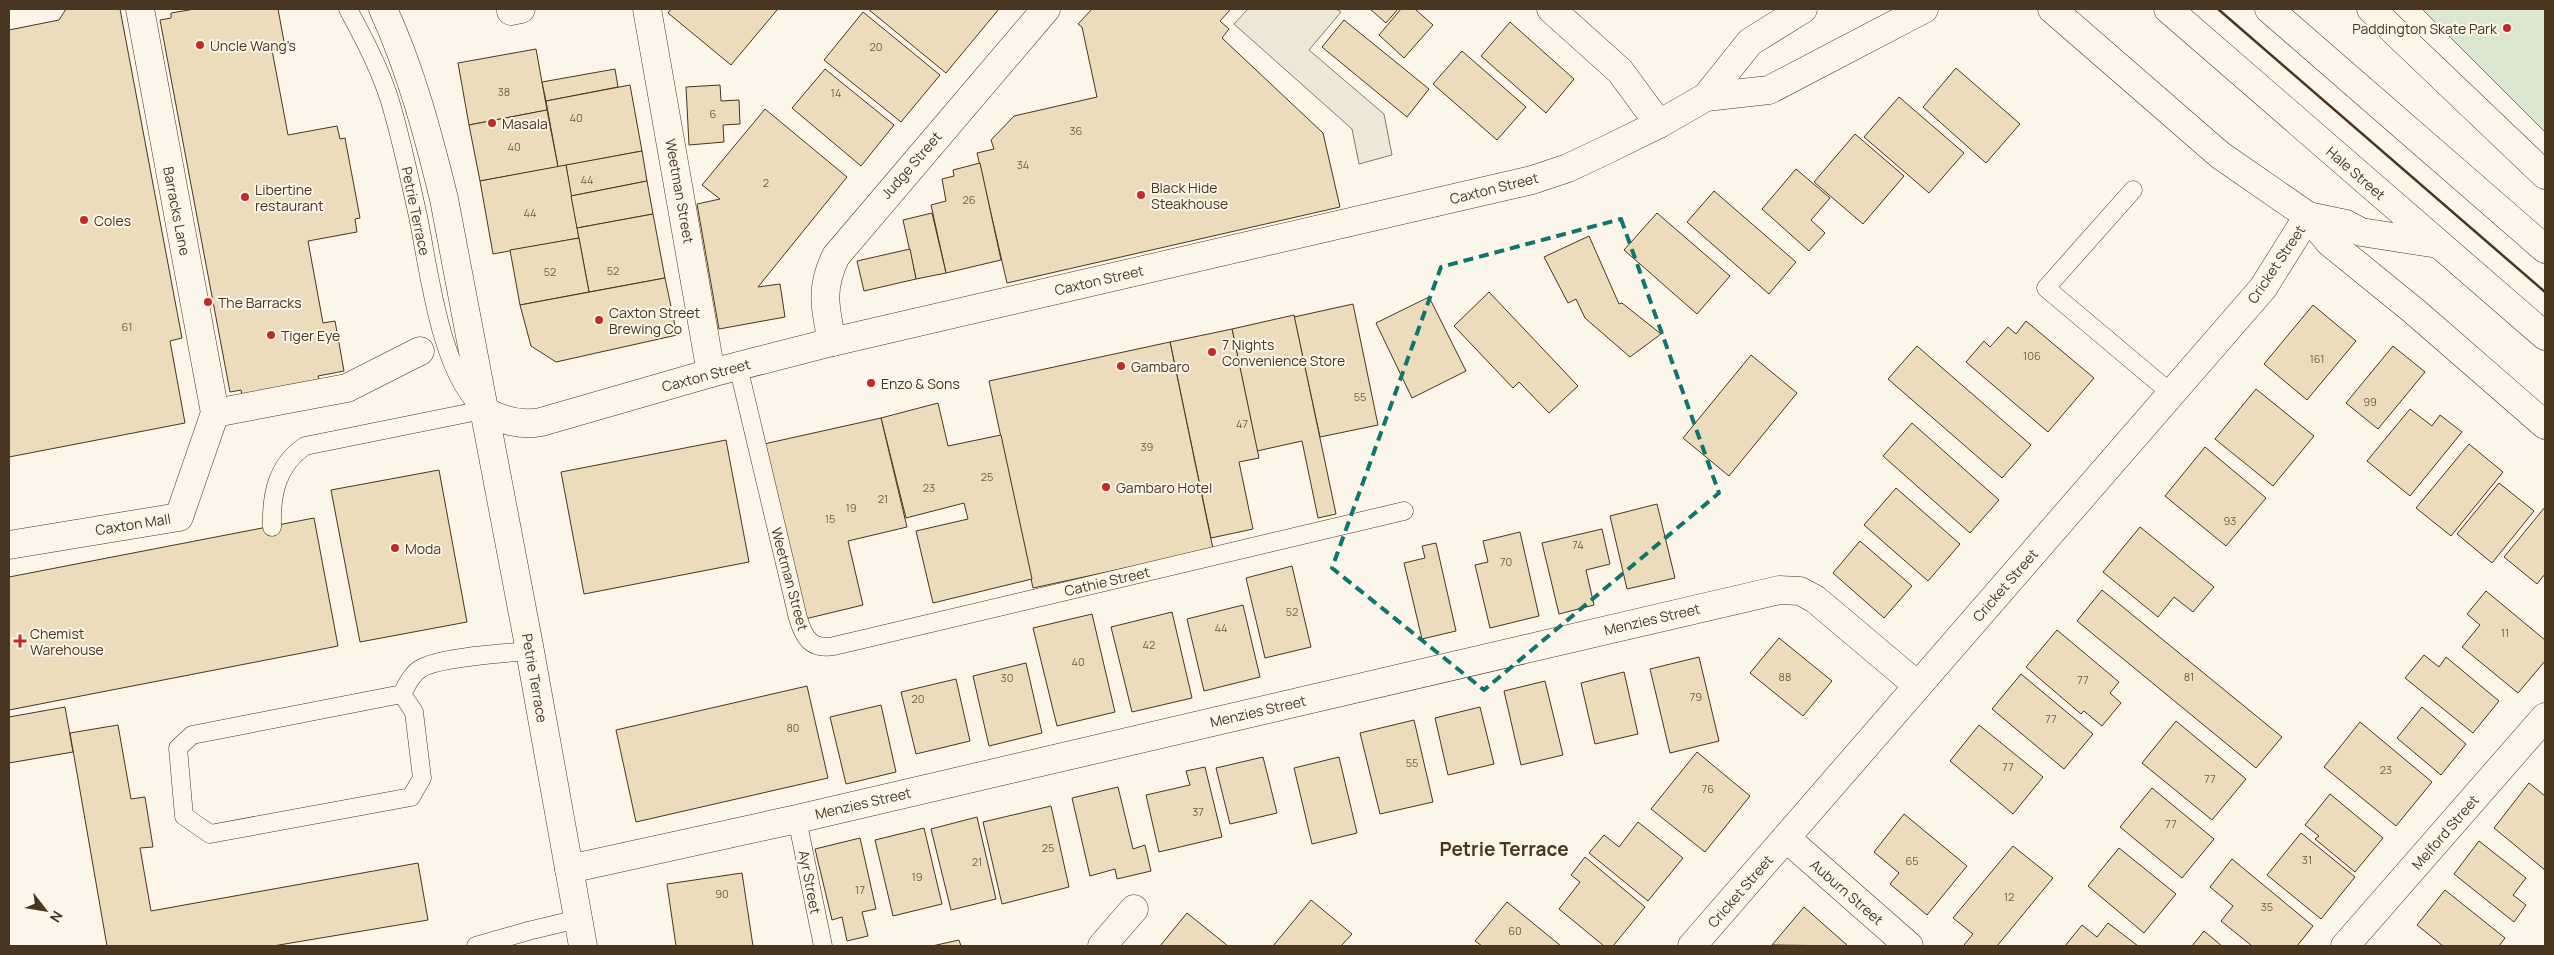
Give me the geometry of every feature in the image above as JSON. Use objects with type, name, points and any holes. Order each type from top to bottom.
[{"type":"main road","name":"Barracks Lane","points":[[140,9],[215,413]]},
{"type":"main road","name":"Petrie Terrace","points":[[383,9],[399,44],[429,136],[446,209],[530,651],[583,946]]},
{"type":"main road","name":"Weetman Street","points":[[647,9],[711,373]]},
{"type":"main road","name":"Judge Street","points":[[832,342],[824,290],[836,256],[1046,9]]},
{"type":"main road","points":[[1551,9],[1620,70],[1659,124]]},
{"type":"main road","name":"Caxton Street","points":[[483,410],[496,418],[512,422],[534,423],[711,373],[832,342],[1498,189],[1568,168],[1659,124],[1706,97],[1750,42],[1803,9]]},
{"type":"main road","name":"Caxton Street","points":[[1706,97],[1769,90],[1924,9]]},
{"type":"main road","points":[[2052,9],[2220,155],[2263,188],[2308,216],[2329,242],[2414,311],[2545,426]]},
{"type":"main road","name":"Hale Street","points":[[2168,9],[2545,336]]},
{"type":"main road","points":[[2269,9],[2545,249]]},
{"type":"main road","points":[[2370,9],[2545,175]]},
{"type":"main road","points":[[2308,216],[2346,224],[2361,232],[2438,244]]},
{"type":"main road","name":"Cricket Street","points":[[1692,946],[2263,288],[2308,216]]},
{"type":"main road","points":[[215,413],[347,388],[420,351]]},
{"type":"main road","name":"Caxton Mall","points":[[9,545],[179,517],[215,413]]},
{"type":"main road","name":"Menzies Street","points":[[569,869],[1780,590],[1800,591],[1815,598],[1917,685]]},
{"type":"main road","name":"Melford Street","points":[[2345,946],[2545,717]]},
{"type":"main road","name":"Auburn Street","points":[[1786,838],[1909,946]]},
{"type":"main road","points":[[1102,946],[1134,909]]},
{"type":"lane","name":"Petrie Terrace","points":[[348,9],[388,97],[418,216],[436,311],[454,366],[468,395],[483,410]]},
{"type":"lane","points":[[2133,190],[2046,288],[2172,394]]},
{"type":"lane","name":"Weetman Street","points":[[738,366],[798,618],[810,643]]},
{"type":"lane","points":[[272,527],[273,493],[278,478],[287,463],[305,446],[483,410]]},
{"type":"lane","name":"Cathie Street","points":[[810,643],[826,647],[834,646],[1404,511]]},
{"type":"lane","points":[[402,694],[414,712],[422,778],[411,797],[210,834],[184,816],[178,748],[192,735],[402,694],[413,676],[427,666],[478,656],[530,651]]},
{"type":"lane","name":"Ayr Street","points":[[797,818],[823,946]]},
{"type":"lane","points":[[476,946],[528,931],[578,920]]},
{"type":"highlighted area","points":[[1621,219],[1719,493],[1484,690],[1332,568],[1441,267]]},
{"type":"green space","points":[[2422,9],[2545,9],[2545,132]]},
{"type":"shaded area","points":[[1248,9],[1336,9],[1341,12],[1309,50],[1384,114],[1392,155],[1359,164],[1352,129],[1234,24]]},
{"type":"building","name":"Coles","points":[[66,9],[120,9],[182,338],[170,341],[185,423],[9,457],[9,30],[59,20]]},
{"type":"building","points":[[195,9],[278,9],[285,47],[272,50],[288,135],[337,126],[340,139],[345,138],[360,218],[355,219],[357,232],[308,241],[323,323],[335,321],[344,371],[318,376],[319,380],[242,395],[241,390],[230,392],[160,20],[171,18],[171,13]]},
{"type":"building","points":[[671,9],[777,10],[731,65],[668,13]]},
{"type":"building","points":[[868,9],[999,9],[946,73]]},
{"type":"building","points":[[1092,9],[1231,9],[1220,21],[1229,29],[1222,38],[1323,133],[1340,207],[1007,283],[977,153],[994,149],[991,140],[1014,116],[1097,97],[1082,27],[1078,24]]},
{"type":"building","points":[[1370,9],[1398,9],[1386,23]]},
{"type":"building","points":[[1401,9],[1415,9],[1433,25],[1404,58],[1379,35]]},
{"type":"building","points":[[863,12],[940,75],[901,122],[824,60]]},
{"type":"building","points":[[1344,20],[1429,89],[1407,117],[1322,47]]},
{"type":"building","points":[[1510,22],[1574,79],[1546,113],[1481,56]]},
{"type":"building","points":[[536,49],[547,110],[469,125],[458,63]]},
{"type":"building","points":[[1462,51],[1526,107],[1497,140],[1433,84]]},
{"type":"building","points":[[1956,68],[2020,124],[1986,163],[1923,107]]},
{"type":"building","points":[[615,69],[618,87],[546,101],[542,82]]},
{"type":"building","points":[[825,69],[894,125],[861,166],[792,108]]},
{"type":"building","points":[[630,85],[642,151],[558,167],[546,101]]},
{"type":"building","points":[[720,85],[721,101],[739,100],[740,124],[723,125],[724,142],[689,145],[686,87]]},
{"type":"building","points":[[1899,97],[1964,153],[1929,193],[1864,137]]},
{"type":"building","points":[[765,109],[847,177],[758,287],[780,284],[785,317],[719,329],[697,204],[720,199],[702,185]]},
{"type":"building","points":[[547,110],[558,167],[480,181],[469,125]]},
{"type":"building","points":[[1855,134],[1904,176],[1863,224],[1814,182]]},
{"type":"building","points":[[642,151],[647,181],[571,196],[566,165]]},
{"type":"building","points":[[980,163],[1001,260],[946,273],[931,205],[946,201],[942,179],[954,176],[953,170]]},
{"type":"building","points":[[566,165],[579,238],[493,254],[480,181]]},
{"type":"building","points":[[1796,169],[1830,198],[1811,220],[1825,233],[1809,251],[1762,209]]},
{"type":"building","points":[[647,181],[653,214],[577,228],[571,196]]},
{"type":"building","points":[[1714,191],[1796,262],[1769,294],[1687,222]]},
{"type":"building","points":[[932,213],[946,273],[916,279],[903,220]]},
{"type":"building","points":[[1657,213],[1730,276],[1697,314],[1624,250]]},
{"type":"building","points":[[653,214],[665,278],[589,292],[577,228]]},
{"type":"building","points":[[1589,236],[1619,304],[1622,303],[1661,334],[1630,357],[1585,318],[1576,299],[1568,303],[1544,257]]},
{"type":"building","points":[[579,238],[589,292],[520,305],[510,250]]},
{"type":"building","points":[[910,249],[916,279],[864,291],[857,261]]},
{"type":"building","name":"Caxton Street Brewing Co","points":[[665,278],[677,335],[556,362],[531,346],[520,305]]},
{"type":"building","points":[[1489,292],[1578,386],[1549,413],[1519,382],[1513,388],[1454,326]]},
{"type":"building","points":[[1429,297],[1466,371],[1412,398],[1376,323]]},
{"type":"building","points":[[1353,304],[1378,425],[1320,437],[1294,317]]},
{"type":"building","points":[[2313,305],[2356,341],[2307,400],[2264,364]]},
{"type":"building","points":[[1294,315],[1336,514],[1318,518],[1302,441],[1257,451],[1232,329]]},
{"type":"building","points":[[2026,321],[2094,378],[2048,432],[1966,362],[1984,341],[1990,347],[2008,327],[2016,334]]},
{"type":"building","points":[[1232,329],[1259,458],[1239,462],[1253,529],[1211,538],[1170,342]]},
{"type":"building","name":"Gambaro Hotel","points":[[1170,342],[1213,549],[1033,588],[989,381]]},
{"type":"building","points":[[1917,346],[2031,445],[2002,478],[1888,379]]},
{"type":"building","points":[[2393,346],[2425,372],[2378,429],[2346,403]]},
{"type":"building","points":[[1751,355],[1797,393],[1729,476],[1683,438]]},
{"type":"building","points":[[2256,389],[2314,436],[2273,486],[2215,439]]},
{"type":"building","points":[[938,403],[948,446],[1001,435],[1032,579],[933,603],[916,531],[968,519],[964,503],[906,518],[881,418]]},
{"type":"building","points":[[2410,409],[2432,426],[2440,415],[2462,432],[2410,496],[2367,461]]},
{"type":"building","points":[[881,418],[907,527],[848,541],[863,605],[805,619],[764,444]]},
{"type":"building","points":[[1912,423],[1999,500],[1970,533],[1883,456]]},
{"type":"building","points":[[726,440],[749,562],[584,594],[561,472]]},
{"type":"building","points":[[2469,444],[2503,472],[2451,536],[2416,508]]},
{"type":"building","points":[[2205,447],[2266,498],[2226,546],[2165,496]]},
{"type":"building","points":[[439,470],[467,622],[360,642],[331,490]]},
{"type":"building","points":[[2499,483],[2534,511],[2492,563],[2457,534]]},
{"type":"building","points":[[1896,488],[1960,544],[1928,581],[1864,525]]},
{"type":"building","points":[[1657,504],[1675,578],[1627,589],[1610,516]]},
{"type":"building","points":[[2545,507],[2545,574],[2537,584],[2504,557]]},
{"type":"building","points":[[314,518],[338,646],[9,710],[9,577]]},
{"type":"building","points":[[2140,527],[2214,587],[2193,612],[2174,597],[2158,617],[2103,572]]},
{"type":"building","points":[[1602,529],[1610,564],[1586,570],[1594,605],[1559,614],[1542,543]]},
{"type":"building","points":[[1520,532],[1539,616],[1490,628],[1475,565],[1488,562],[1483,541]]},
{"type":"building","points":[[1860,541],[1912,586],[1884,618],[1833,573]]},
{"type":"building","points":[[1436,543],[1456,631],[1422,639],[1404,563],[1425,558],[1422,546]]},
{"type":"building","points":[[1292,566],[1311,647],[1265,658],[1246,578]]},
{"type":"building","points":[[2102,590],[2282,737],[2256,768],[2077,621]]},
{"type":"building","points":[[2486,591],[2545,640],[2545,661],[2518,693],[2462,647],[2480,625],[2467,614]]},
{"type":"building","points":[[1243,605],[1260,677],[1204,691],[1187,619]]},
{"type":"building","points":[[1172,612],[1192,698],[1132,712],[1111,627]]},
{"type":"building","points":[[1092,614],[1115,712],[1057,726],[1033,628]]},
{"type":"building","points":[[2057,630],[2119,682],[2110,693],[2121,703],[2102,726],[2084,711],[2081,714],[2026,667]]},
{"type":"building","points":[[1779,638],[1832,681],[1803,716],[1750,673]]},
{"type":"building","points":[[2424,655],[2439,667],[2446,657],[2499,701],[2473,733],[2405,678]]},
{"type":"building","points":[[1699,657],[1719,741],[1670,753],[1650,669]]},
{"type":"building","points":[[1026,663],[1042,733],[989,746],[973,676]]},
{"type":"building","points":[[1624,672],[1638,734],[1595,744],[1581,683]]},
{"type":"building","points":[[2021,674],[2093,734],[2064,769],[1992,709]]},
{"type":"building","points":[[956,679],[970,741],[916,754],[901,692]]},
{"type":"building","points":[[1545,681],[1563,755],[1521,765],[1504,691]]},
{"type":"building","points":[[807,686],[828,778],[636,822],[616,730]]},
{"type":"building","points":[[881,705],[896,772],[846,784],[830,717]]},
{"type":"building","points":[[65,707],[73,752],[9,763],[9,717]]},
{"type":"building","points":[[1480,707],[1494,764],[1448,775],[1435,718]]},
{"type":"building","points":[[2422,707],[2466,744],[2441,775],[2397,738]]},
{"type":"building","points":[[1414,720],[1433,802],[1380,814],[1360,733]]},
{"type":"building","points":[[2176,721],[2246,779],[2212,820],[2142,763]]},
{"type":"building","points":[[2360,722],[2432,782],[2396,826],[2324,767]]},
{"type":"building","points":[[118,725],[131,799],[145,797],[153,847],[140,848],[151,911],[418,863],[428,920],[273,946],[107,946],[70,733]]},
{"type":"building","points":[[1979,725],[2043,777],[2013,814],[1950,761]]},
{"type":"building","points":[[1697,752],[1750,796],[1705,852],[1651,809]]},
{"type":"building","points":[[1263,757],[1277,813],[1230,824],[1216,768]]},
{"type":"building","points":[[1339,757],[1357,833],[1312,844],[1294,768]]},
{"type":"building","points":[[1205,767],[1222,837],[1159,852],[1146,795],[1190,785],[1186,771]]},
{"type":"building","points":[[2529,783],[2545,796],[2545,870],[2494,828]]},
{"type":"building","points":[[1118,787],[1133,849],[1145,845],[1151,871],[1117,879],[1115,869],[1090,876],[1072,798]]},
{"type":"building","points":[[2152,788],[2214,839],[2182,878],[2120,827]]},
{"type":"building","points":[[2330,794],[2383,838],[2355,872],[2315,839],[2319,836],[2305,825]]},
{"type":"building","points":[[1051,806],[1069,887],[1002,904],[983,822]]},
{"type":"building","points":[[1904,814],[1967,866],[1927,915],[1890,884],[1899,873],[1874,852]]},
{"type":"building","points":[[977,817],[996,899],[951,910],[931,829]]},
{"type":"building","points":[[1638,822],[1683,858],[1648,901],[1589,853],[1604,835],[1619,847]]},
{"type":"building","points":[[924,828],[942,904],[893,916],[875,840]]},
{"type":"building","points":[[2301,833],[2355,877],[2321,919],[2267,875]]},
{"type":"building","points":[[860,838],[876,909],[862,912],[868,936],[847,941],[842,917],[832,920],[815,849]]},
{"type":"building","points":[[2479,841],[2526,878],[2513,895],[2526,905],[2514,922],[2454,874]]},
{"type":"building","points":[[2013,846],[2053,878],[1997,946],[1966,946],[1964,945],[1973,934],[1953,918]]},
{"type":"building","points":[[2119,848],[2176,894],[2144,933],[2088,886]]},
{"type":"building","points":[[1585,857],[1645,907],[1613,946],[1604,946],[1559,909],[1580,882],[1571,875]]},
{"type":"building","points":[[2232,859],[2313,926],[2297,946],[2252,946],[2221,921],[2233,906],[2210,887]]},
{"type":"building","points":[[742,873],[753,946],[676,946],[667,884]]},
{"type":"building","points":[[2445,890],[2505,938],[2499,946],[2443,946],[2417,925]]},
{"type":"building","points":[[1311,900],[1352,934],[1341,946],[1273,946]]},
{"type":"building","points":[[1507,902],[1561,946],[1482,946],[1475,941]]},
{"type":"building","points":[[1804,907],[1848,946],[1772,945]]},
{"type":"building","points":[[1187,913],[1228,946],[1160,946]]},
{"type":"building","points":[[2108,923],[2138,946],[2065,946],[2082,925],[2097,937]]},
{"type":"building","points":[[2204,931],[2222,946],[2192,946]]},
{"type":"building","points":[[959,940],[961,946],[932,946]]},
{"type":"wall","points":[[2218,9],[2545,292]]},
{"type":"place","name":"Paddington Skate Park","points":[[2507,28]]},
{"type":"place","name":"Uncle Wang's","points":[[200,45]]},
{"type":"place","name":"Masala","points":[[492,123]]},
{"type":"place","name":"Black Hide Steakhouse","points":[[1141,195]]},
{"type":"place","name":"Libertine restaurant","points":[[245,197]]},
{"type":"place","name":"Coles","points":[[84,220]]},
{"type":"place","name":"The Barracks","points":[[208,302]]},
{"type":"place","name":"Caxton Street Brewing Co","points":[[599,320]]},
{"type":"place","name":"Tiger Eye","points":[[271,335]]},
{"type":"place","name":"7 Nights Convenience Store","points":[[1212,352]]},
{"type":"place","name":"Gambaro","points":[[1121,366]]},
{"type":"place","name":"Enzo & Sons","points":[[871,383]]},
{"type":"place","name":"Gambaro Hotel","points":[[1106,487]]},
{"type":"place","name":"Moda","points":[[395,548]]},
{"type":"place","name":"Chemist Warehouse","points":[[20,641]]},
{"type":"district","name":"Petrie Terrace","points":[[1504,849]]}]
